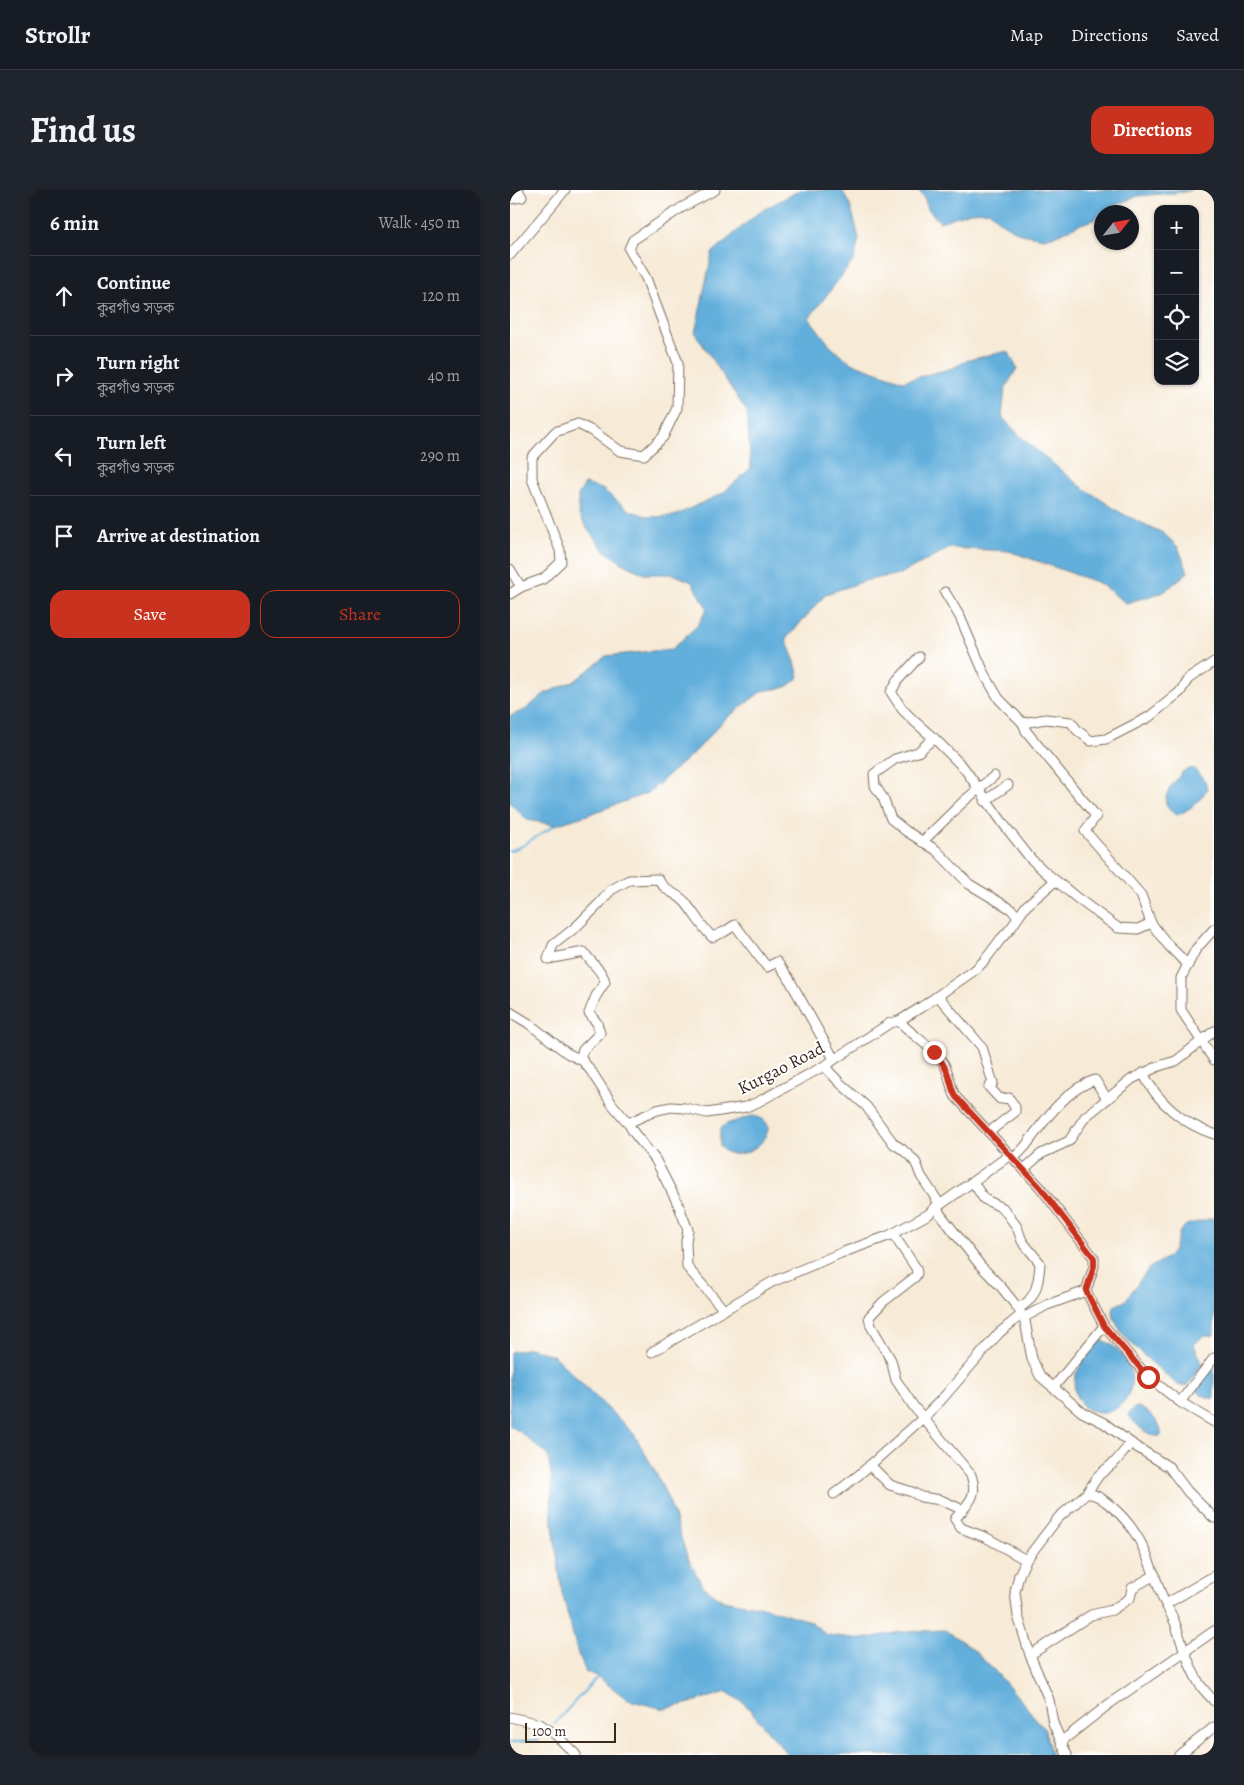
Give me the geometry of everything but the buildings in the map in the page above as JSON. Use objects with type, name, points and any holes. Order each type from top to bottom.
[{"type":"street","points":[[510,199],[522,197],[518,190]]},
{"type":"street","points":[[510,255],[565,190]]},
{"type":"street","points":[[510,594],[543,579],[561,562],[560,550],[532,479],[532,457],[555,432],[578,424],[594,432],[620,451],[644,455],[663,437],[677,408],[678,363],[646,278],[629,249],[632,240],[681,208],[715,190]]},
{"type":"street","points":[[510,570],[522,587]]},
{"type":"street","points":[[945,592],[960,617],[985,675],[999,699],[1023,723],[1026,731],[1096,816],[1085,831],[1141,895],[1151,923],[1173,952],[1188,965]]},
{"type":"street","points":[[919,657],[898,680],[891,692],[902,709],[964,768],[985,801],[1031,859],[1056,881],[1118,928],[1138,929],[1151,923]]},
{"type":"street","points":[[1023,723],[1046,720],[1072,722],[1077,730],[1091,741],[1106,739],[1149,717],[1180,692],[1188,679],[1214,662]]},
{"type":"street","points":[[934,738],[918,752],[895,759],[874,774],[875,786],[883,798],[892,819],[922,842],[936,850],[969,884],[1011,909],[1018,917]]},
{"type":"street","points":[[922,842],[964,801],[994,776]]},
{"type":"street","points":[[985,801],[1008,785]]},
{"type":"street","points":[[580,1059],[583,1050],[600,1033],[597,1023],[589,1013],[596,996],[605,982],[604,975],[584,952],[548,959],[553,945],[576,928],[611,890],[629,880],[658,879],[663,888],[683,900],[712,937],[734,925],[767,968],[777,962],[788,977],[834,1059]]},
{"type":"street","name":"Kurgao Road","points":[[628,1122],[657,1110],[670,1107],[706,1113],[746,1107],[824,1066],[890,1023],[899,1021],[938,996],[985,960],[1026,906],[1056,881]]},
{"type":"street","points":[[1214,928],[1196,949],[1181,978],[1181,1010],[1214,1060]]},
{"type":"street","points":[[938,996],[982,1047],[993,1084],[989,1087],[1000,1099],[1009,1098],[1016,1106],[1015,1112],[988,1132]]},
{"type":"street","points":[[510,1012],[528,1023],[567,1053],[580,1059],[591,1071],[612,1104],[628,1122],[634,1133],[655,1159],[678,1204],[688,1230],[686,1240],[687,1267],[724,1310]]},
{"type":"street","points":[[899,1021],[942,1061],[956,1097],[1040,1187],[1094,1258],[1094,1266],[1086,1291],[1104,1326],[1148,1377],[1180,1402],[1214,1422]]},
{"type":"street","points":[[1024,1169],[1042,1154],[1069,1141],[1085,1117],[1132,1079],[1176,1061],[1214,1031]]},
{"type":"street","points":[[824,1066],[866,1106],[894,1144],[916,1163],[921,1176],[939,1204],[938,1207],[949,1226],[1021,1314],[1028,1332],[1032,1359],[1040,1376],[1082,1412],[1104,1423],[1169,1467],[1188,1492],[1214,1518]]},
{"type":"street","points":[[1143,1073],[1155,1094],[1166,1106],[1190,1124],[1214,1134]]},
{"type":"street","points":[[652,1352],[772,1282],[841,1253],[893,1234],[929,1214],[1027,1144],[1032,1135],[1054,1109],[1075,1090],[1086,1083],[1095,1080],[1106,1099]]},
{"type":"street","points":[[834,1494],[923,1418],[999,1333],[1021,1314],[1034,1296],[1039,1277],[1040,1263],[1022,1241],[1017,1227],[1003,1208],[984,1199],[973,1182]]},
{"type":"street","points":[[893,1234],[916,1268],[917,1273],[915,1277],[883,1302],[869,1317],[871,1326],[891,1360],[896,1380],[923,1418],[971,1475],[975,1485],[974,1494],[955,1519],[961,1528],[987,1538],[1026,1560]]},
{"type":"street","points":[[1021,1314],[1086,1291]]},
{"type":"street","points":[[1053,1388],[1104,1326]]},
{"type":"street","points":[[1180,1402],[1214,1358]]},
{"type":"street","points":[[1067,1755],[1053,1723],[1049,1700],[1030,1655],[1018,1616],[1015,1592],[1026,1560],[1058,1518],[1086,1494],[1099,1475],[1116,1461],[1131,1443]]},
{"type":"street","points":[[870,1465],[890,1485],[921,1497],[941,1500],[963,1510]]},
{"type":"street","points":[[1086,1494],[1089,1493],[1101,1498],[1115,1508],[1129,1522],[1139,1538],[1199,1684],[1214,1701]]},
{"type":"street","points":[[1030,1655],[1091,1615],[1112,1610],[1121,1605],[1130,1598],[1132,1588],[1155,1575]]},
{"type":"street","points":[[1166,1604],[1214,1576]]},
{"type":"street","points":[[1062,1741],[1109,1704],[1214,1631]]},
{"type":"street","points":[[510,1717],[540,1724],[555,1734],[576,1755]]},
{"type":"street","points":[[1179,1755],[1214,1727]]},
{"type":"water","points":[[800,190],[842,190],[850,204],[859,238],[854,260],[809,318],[832,348],[852,363],[903,381],[953,368],[968,360],[1008,351],[1017,368],[1005,389],[1002,417],[1024,440],[1079,485],[1121,513],[1163,533],[1178,547],[1188,572],[1164,592],[1126,603],[1099,583],[1009,551],[950,548],[900,574],[868,580],[826,594],[786,639],[799,677],[787,687],[762,691],[723,721],[697,750],[648,793],[555,825],[527,820],[510,803],[510,716],[525,710],[544,694],[576,680],[606,656],[672,649],[698,625],[707,608],[692,582],[673,574],[644,574],[622,563],[604,550],[579,515],[578,495],[585,484],[602,489],[629,510],[649,517],[674,516],[723,493],[751,468],[747,412],[695,333],[712,253],[759,212]]},
{"type":"water","points":[[918,190],[1192,190],[1138,196],[1116,205],[1094,205],[1093,220],[1044,238],[1021,234],[999,221],[989,211],[970,212],[940,222],[928,209],[924,197]]},
{"type":"water","points":[[1193,768],[1202,777],[1207,789],[1195,804],[1178,815],[1168,808],[1166,803],[1167,794],[1185,770]]},
{"type":"water","points":[[752,1116],[764,1120],[768,1127],[766,1135],[760,1143],[751,1150],[741,1154],[730,1153],[720,1147],[720,1129],[726,1124]]},
{"type":"water","points":[[1214,1218],[1214,1335],[1203,1336],[1194,1345],[1202,1362],[1194,1378],[1186,1386],[1177,1385],[1140,1352],[1121,1331],[1115,1322],[1114,1306],[1125,1301],[1149,1268],[1173,1252],[1180,1231],[1186,1225]]},
{"type":"water","points":[[1101,1340],[1115,1347],[1122,1355],[1130,1369],[1132,1382],[1124,1401],[1116,1408],[1099,1413],[1090,1410],[1077,1398],[1075,1378],[1082,1363]]},
{"type":"water","points":[[530,1348],[553,1355],[634,1434],[654,1469],[669,1501],[687,1556],[702,1585],[722,1600],[763,1607],[810,1621],[827,1635],[863,1639],[899,1632],[945,1630],[970,1647],[994,1670],[1024,1704],[1045,1730],[1051,1755],[788,1755],[745,1704],[727,1692],[664,1709],[628,1700],[597,1676],[586,1672],[578,1654],[562,1593],[551,1510],[552,1481],[548,1456],[519,1431],[510,1426],[510,1352]]},
{"type":"water","points":[[1214,1365],[1214,1399],[1201,1395],[1195,1388]]},
{"type":"water","points":[[1138,1407],[1147,1412],[1158,1423],[1161,1436],[1147,1433],[1129,1416],[1128,1414],[1134,1408]]},
{"type":"waterway","points":[[510,851],[522,846],[555,825]]},
{"type":"waterway","points":[[555,1723],[599,1675]]},
{"type":"waterway","points":[[510,1743],[537,1740],[547,1733]]},
{"type":"route","points":[[934,1052],[947,1070],[956,1097],[1040,1187],[1094,1258],[1094,1266],[1086,1291],[1104,1326],[1148,1377]]}]
